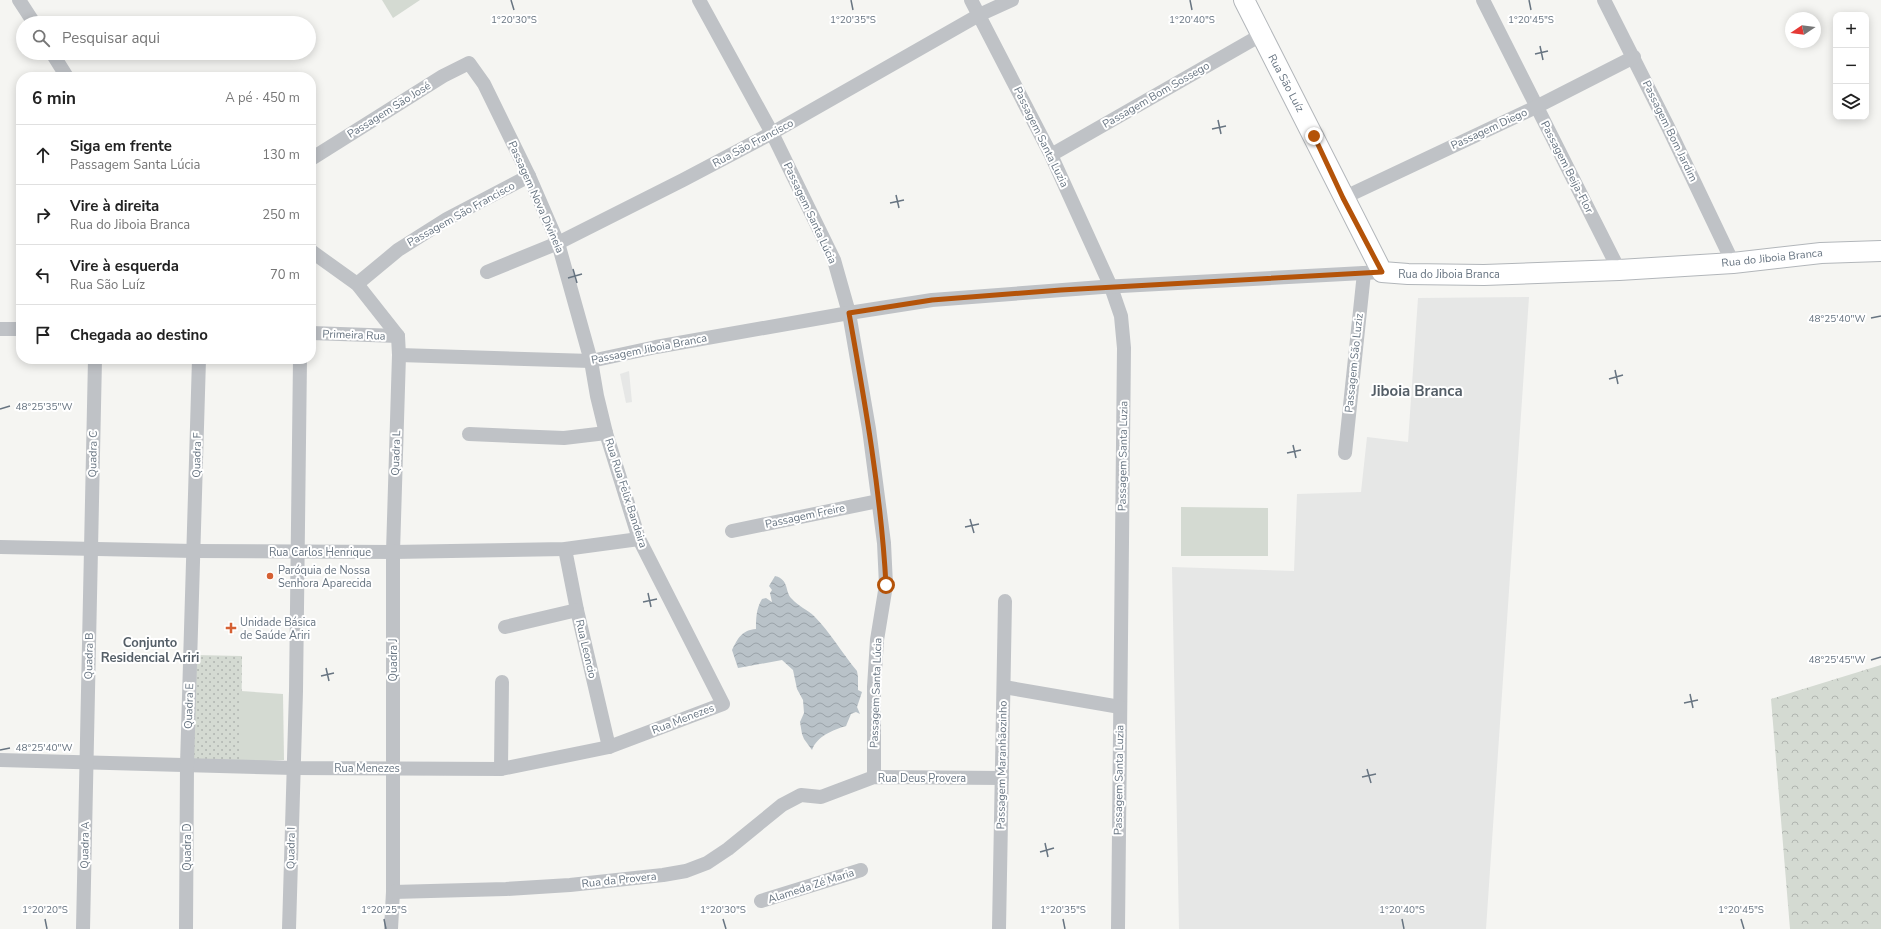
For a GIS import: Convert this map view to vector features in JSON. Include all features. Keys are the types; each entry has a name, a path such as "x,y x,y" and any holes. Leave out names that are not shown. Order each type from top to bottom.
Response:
{"main road":[{"name":"Rua São Luíz","path":"1244,0 1314,136 1343,198 1373,273"},
{"name":"Rua do Jiboia Branca","path":"1373,273 1484,275 1619,270 1733,263 1822,253 1881,251"}],"street":[{"path":"19,0 29,16"},
{"name":"Passagem Santa Lúcia","path":"699,0 772,133 834,260 849,313 869,429 884,542 886,585 877,640 874,687 874,777"},
{"name":"Passagem Santa Luzia","path":"971,0 1051,155 1111,287 1122,316 1124,348 1118,929"},
{"name":"Rua São Francisco","path":"487,272 558,243 772,133 979,15 1012,0"},
{"name":"Passagem Beija-Flor","path":"1483,0 1619,270"},
{"name":"Passagem Bom Jardim","path":"1604,0 1634,57 1733,263"},
{"name":"Passagem Bom Sossego","path":"1051,155 1261,35"},
{"name":"Passagem Diego","path":"1343,198 1536,107 1634,57"},
{"path":"56,60 64,72"},
{"name":"Passagem São José","path":"316,156 443,76 469,63"},
{"name":"Passagem Nova Divineia","path":"469,63 484,84 529,176 558,243 591,361"},
{"name":"Passagem São Francisco","path":"357,284 398,250 447,219 529,176"},
{"path":"316,255 357,284 398,336"},
{"name":"Rua do Jiboia Branca","path":"849,313 932,300 1111,287 1373,273"},
{"name":"Passagem São Luziz","path":"1345,453 1373,273"},
{"name":"Passagem Jiboia Branca","path":"399,355 591,361 656,347 849,313"},
{"path":"1,328 16,329"},
{"name":"Primeira Rua","path":"316,333 398,336"},
{"name":"Quadra L","path":"393,552 399,355 398,336"},
{"name":"Rua Rua Felix Bandeira","path":"591,361 606,433 639,539 723,704"},
{"name":"Quadra C","path":"91,549 95,364"},
{"name":"Quadra F","path":"194,551 199,364"},
{"path":"294,768 300,364"},
{"path":"469,434 564,438 606,433"},
{"name":"Passagem Freire","path":"732,531 878,501"},
{"name":"Rua Carlos Henrique","path":"0,547 194,551 393,552 565,549 639,539"},
{"name":"Quadra B","path":"87,762 91,549"},
{"name":"Rua Leoncio","path":"565,549 577,610 609,747"},
{"name":"Quadra E","path":"187,765 194,551"},
{"name":"Quadra J","path":"393,552 393,768"},
{"name":"Passagem Maranhãozinho","path":"998,929 1006,600"},
{"path":"505,627 577,610"},
{"path":"501,769 502,682"},
{"path":"1004,687 1120,706"},
{"name":"Rua Menezes","path":"0,760 294,768 501,769 609,747 723,704"},
{"name":"Quadra A","path":"83,929 87,762"},
{"name":"Quadra D","path":"186,929 187,765"},
{"name":"Quadra I","path":"289,929 294,768"},
{"path":"391,929 393,892 393,768"},
{"name":"Rua Deus Provera","path":"821,797 874,777 1002,778"},
{"name":"Rua da Provera","path":"393,892 527,888 663,875 686,871 707,863 728,849 792,799 801,795 821,797"},
{"name":"Alameda Zé Maria","path":"761,901 861,870"}],"shaded area":[{"path":"1529,297 1486,929 1179,929 1172,567 1294,571 1297,494 1361,492 1367,437 1408,442 1418,298"},
{"path":"629,371 632,402 626,403 620,374"}],"green space":[{"path":"382,0 420,0 393,18"},
{"path":"1181,507 1268,508 1268,556 1181,556"},
{"path":"194,655 242,656 241,762 193,762"},
{"path":"1881,665 1881,929 1790,929 1771,699"},
{"path":"241,691 283,694 284,760 241,762"}],"water":[{"path":"775,576 783,580 792,599 814,616 831,636 857,671 858,690 862,692 857,707 860,714 856,712 851,714 846,726 822,737 814,745 812,750 802,734 800,722 804,713 803,700 797,689 793,670 782,660 738,668 732,650 741,635 747,631 756,629 757,610 762,599 766,598 772,602 770,593 772,590 769,586"}],"place":[{"name":"Paróquia de Nossa Senhora Aparecida","path":"270,576"},
{"name":"Unidade Básica de Saúde Ariri","path":"231,628"}],"district":[{"name":"Jiboia Branca","path":"1417,391"},
{"name":"Conjunto Residencial Ariri","path":"150,650"}],"route":[{"path":"886,585 884,542 869,429 849,313 932,300 1061,290 1382,272 1343,198 1314,136"}]}
